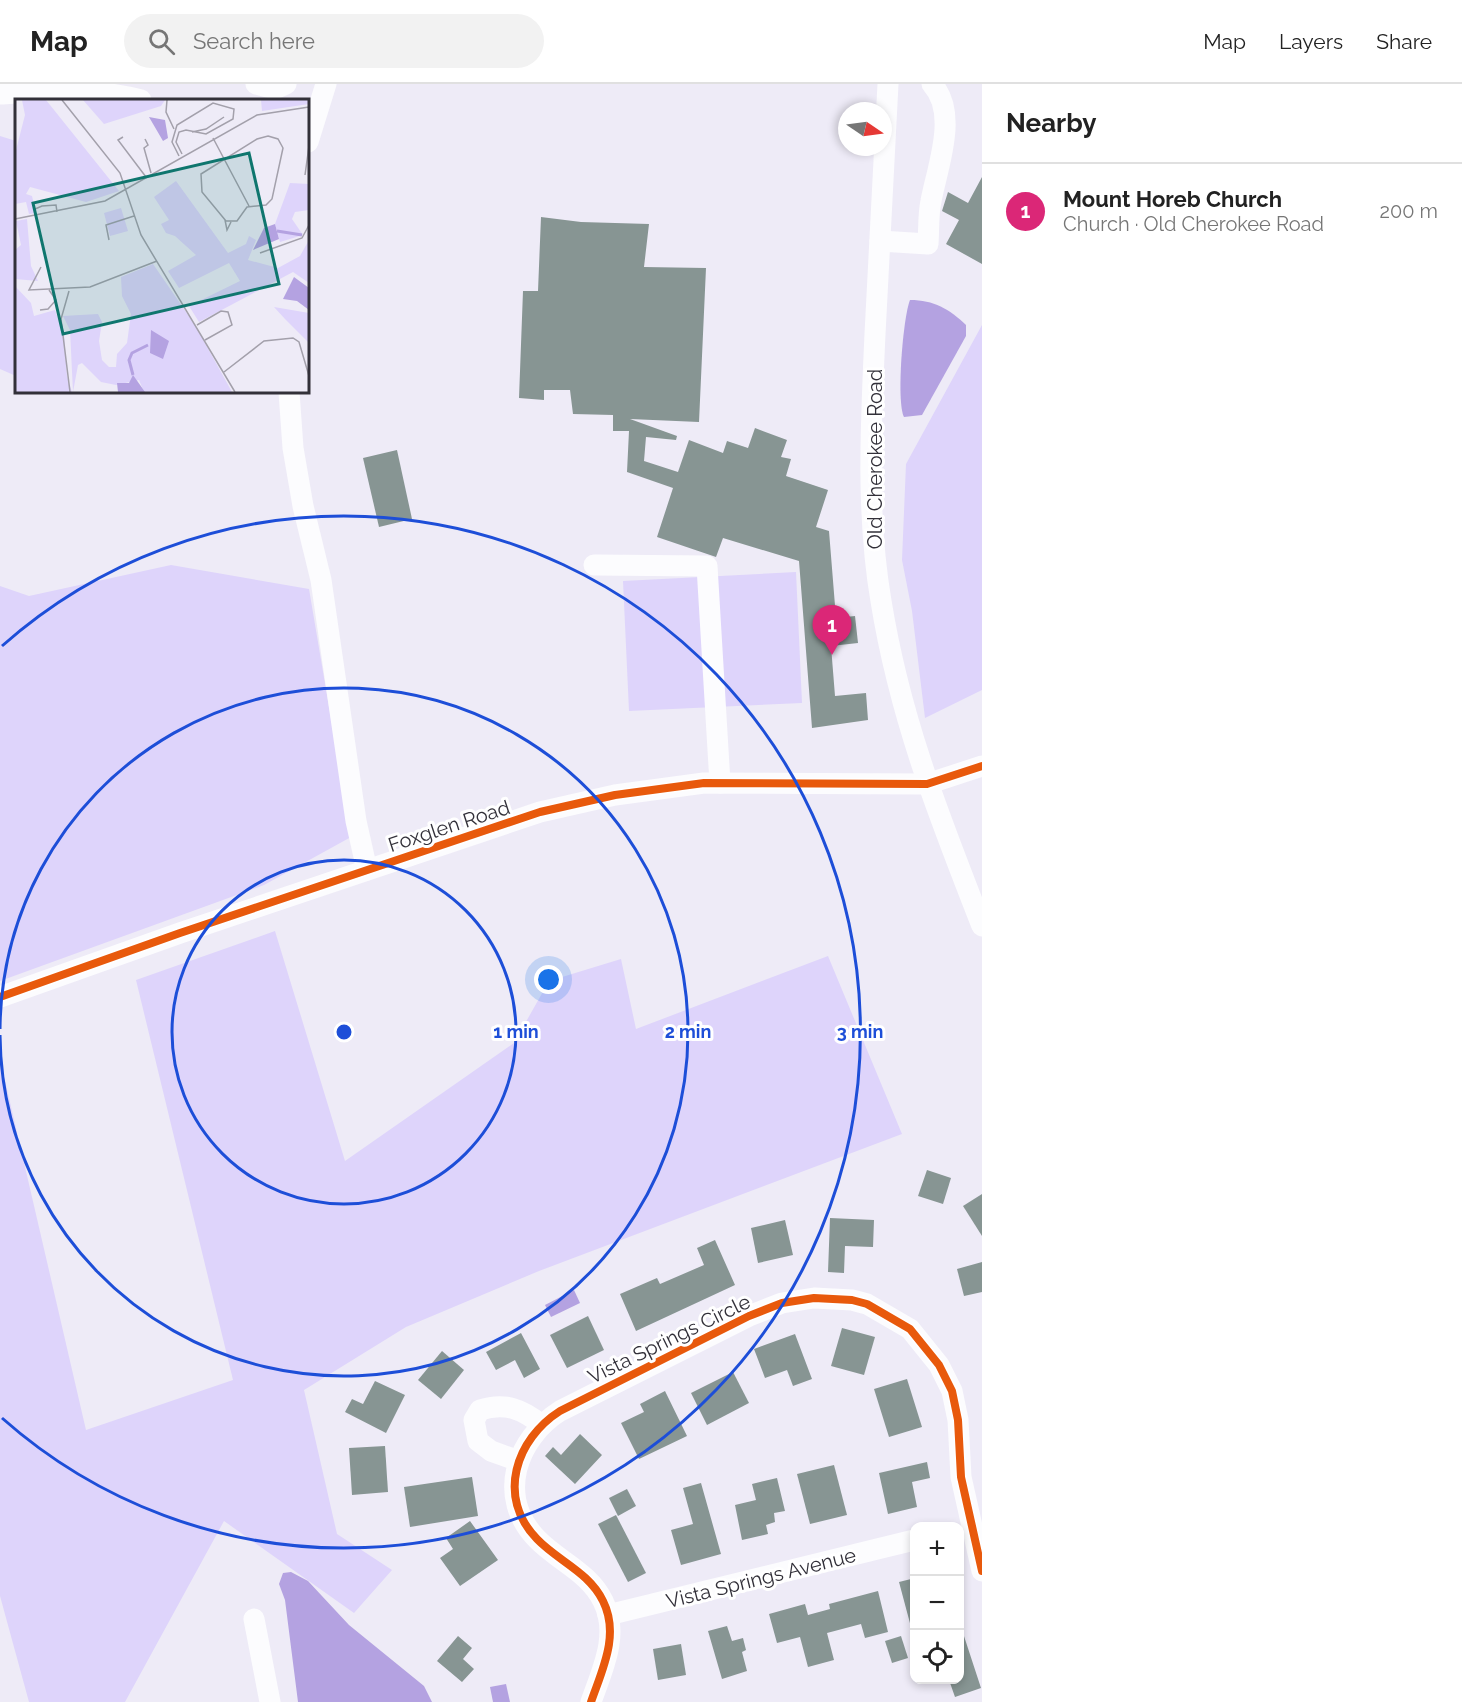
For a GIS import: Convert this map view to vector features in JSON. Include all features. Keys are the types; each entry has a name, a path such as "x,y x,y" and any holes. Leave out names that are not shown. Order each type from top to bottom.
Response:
{"street":[{"path":"256,84 275,89 286,84"},
{"path":"309,139 326,84"},
{"name":"Old Cherokee Road","path":"888,84 870,434 872,519 880,600 896,682 927,784 982,926"},
{"path":"880,241 928,244 930,203 946,143 938,91 932,84"},
{"path":"0,94 63,90 108,92 137,99"},
{"path":"289,393 293,448 303,507 321,580 356,821 367,870"},
{"path":"594,565 708,566 720,783"},
{"name":"Foxglen Road","path":"0,997 367,870 579,802 704,783 927,784 982,766"},
{"name":"Vista Springs Circle","path":"591,1702 608,1653 610,1633 608,1615 603,1601 590,1581 537,1539 523,1519 516,1494 519,1461 528,1441 542,1425 571,1406 771,1308 798,1300 852,1300 883,1311 910,1329 939,1365 956,1405 961,1477 982,1571"},
{"path":"519,1461 491,1451 478,1441 474,1420 480,1410 505,1405 521,1410 542,1425"},
{"name":"Vista Springs Avenue","path":"608,1615 910,1541"},
{"path":"254,1619 270,1702"}],"shaded area":[{"path":"0,136 15,141 15,376 0,369"},
{"path":"910,300 934,304 947,310 966,325 966,336 922,415 904,417 901,395 901,359"},
{"path":"982,325 982,690 925,718 912,611 902,560 906,464"},
{"path":"171,565 309,589 351,837 264,885 0,981 0,586 29,596"},
{"path":"796,572 802,703 629,711 623,581"},
{"path":"275,931 345,1161 514,1043 549,981 621,959 636,1029 828,956 902,1134 539,1271 406,1327 304,1390 337,1534 392,1570 354,1613 224,1521 125,1702 29,1702 0,1596 0,1059 86,1430 233,1380 136,980"},
{"path":"574,1290 580,1303 551,1317 545,1305"},
{"path":"291,1572 308,1581 349,1625 424,1686 432,1702 298,1702 285,1600 279,1584 283,1573"},
{"path":"506,1684 510,1702 493,1702 490,1687"}],"building":[{"path":"982,177 982,264 946,244 959,220 942,211 948,192 968,203"},
{"path":"541,217 581,222 649,224 644,267 706,268 699,422 630,419 677,436 676,440 646,437 644,461 678,472 689,440 723,453 727,441 748,448 755,428 787,440 781,457 791,459 786,476 828,490 816,527 829,531 836,618 855,616 858,643 831,646 835,696 866,693 868,720 812,728 799,561 723,538 716,557 657,537 673,488 627,472 629,431 613,431 613,415 573,414 570,390 544,390 544,400 519,398 523,291 538,291"},
{"path":"397,450 412,519 379,527 363,458"},
{"path":"927,1170 951,1178 943,1204 918,1196"},
{"path":"982,1194 982,1236 963,1206"},
{"path":"830,1218 874,1220 873,1247 845,1246 844,1273 828,1272"},
{"path":"785,1220 793,1255 758,1263 751,1228"},
{"path":"715,1240 735,1285 636,1331 620,1294 657,1278 660,1284 704,1265 697,1248"},
{"path":"982,1262 982,1292 964,1296 957,1269"},
{"path":"588,1316 604,1350 567,1368 550,1335"},
{"path":"842,1328 875,1337 864,1375 831,1366"},
{"path":"521,1333 540,1369 524,1378 515,1360 496,1370 486,1352"},
{"path":"795,1334 812,1379 793,1386 787,1370 765,1378 754,1349"},
{"path":"442,1351 464,1370 441,1399 418,1380"},
{"path":"733,1372 749,1403 707,1425 691,1393"},
{"path":"907,1379 922,1427 889,1437 874,1389"},
{"path":"375,1381 405,1395 386,1433 345,1412 352,1399 363,1404"},
{"path":"665,1391 687,1436 639,1459 621,1423 644,1412 640,1404"},
{"path":"580,1434 602,1455 575,1484 545,1456 553,1447 561,1455"},
{"path":"385,1446 388,1492 352,1495 349,1448"},
{"path":"927,1462 930,1478 912,1482 917,1507 888,1514 879,1473"},
{"path":"834,1465 847,1515 810,1524 797,1474"},
{"path":"472,1477 478,1516 410,1527 404,1487"},
{"path":"777,1478 785,1511 774,1513 775,1522 766,1525 768,1534 742,1540 735,1505 756,1500 752,1484"},
{"path":"701,1483 721,1554 681,1565 671,1530 693,1524 683,1488"},
{"path":"627,1489 636,1506 618,1516 609,1498"},
{"path":"616,1515 646,1573 628,1582 598,1524"},
{"path":"470,1521 498,1560 460,1586 440,1558 453,1549 446,1538"},
{"path":"910,1579 910,1623 899,1582"},
{"path":"878,1591 888,1632 865,1638 861,1624 827,1633 834,1660 808,1667 800,1637 777,1643 769,1614 805,1604 808,1615 830,1609 829,1604"},
{"path":"727,1626 732,1641 743,1638 746,1650 742,1652 747,1671 722,1679 708,1631"},
{"path":"458,1636 472,1648 463,1659 474,1669 462,1682 437,1661"},
{"path":"901,1636 908,1658 892,1663 885,1641"},
{"path":"964,1636 981,1688 955,1697 950,1684 964,1684"},
{"path":"681,1644 686,1675 658,1680 653,1649"}],"cycle path":[{"path":"0,997 180,933 540,812 615,795 704,783 927,784 982,766"},
{"path":"591,1702 608,1652 610,1639 608,1614 603,1601 590,1582 545,1547 524,1523 517,1505 515,1487 517,1470 523,1453 532,1437 560,1411 749,1316 782,1303 814,1298 852,1300 867,1304 910,1329 939,1365 952,1391 958,1420 961,1477 982,1571"}],"place":[{"name":"Mount Horeb Church","path":"832,655"}]}
